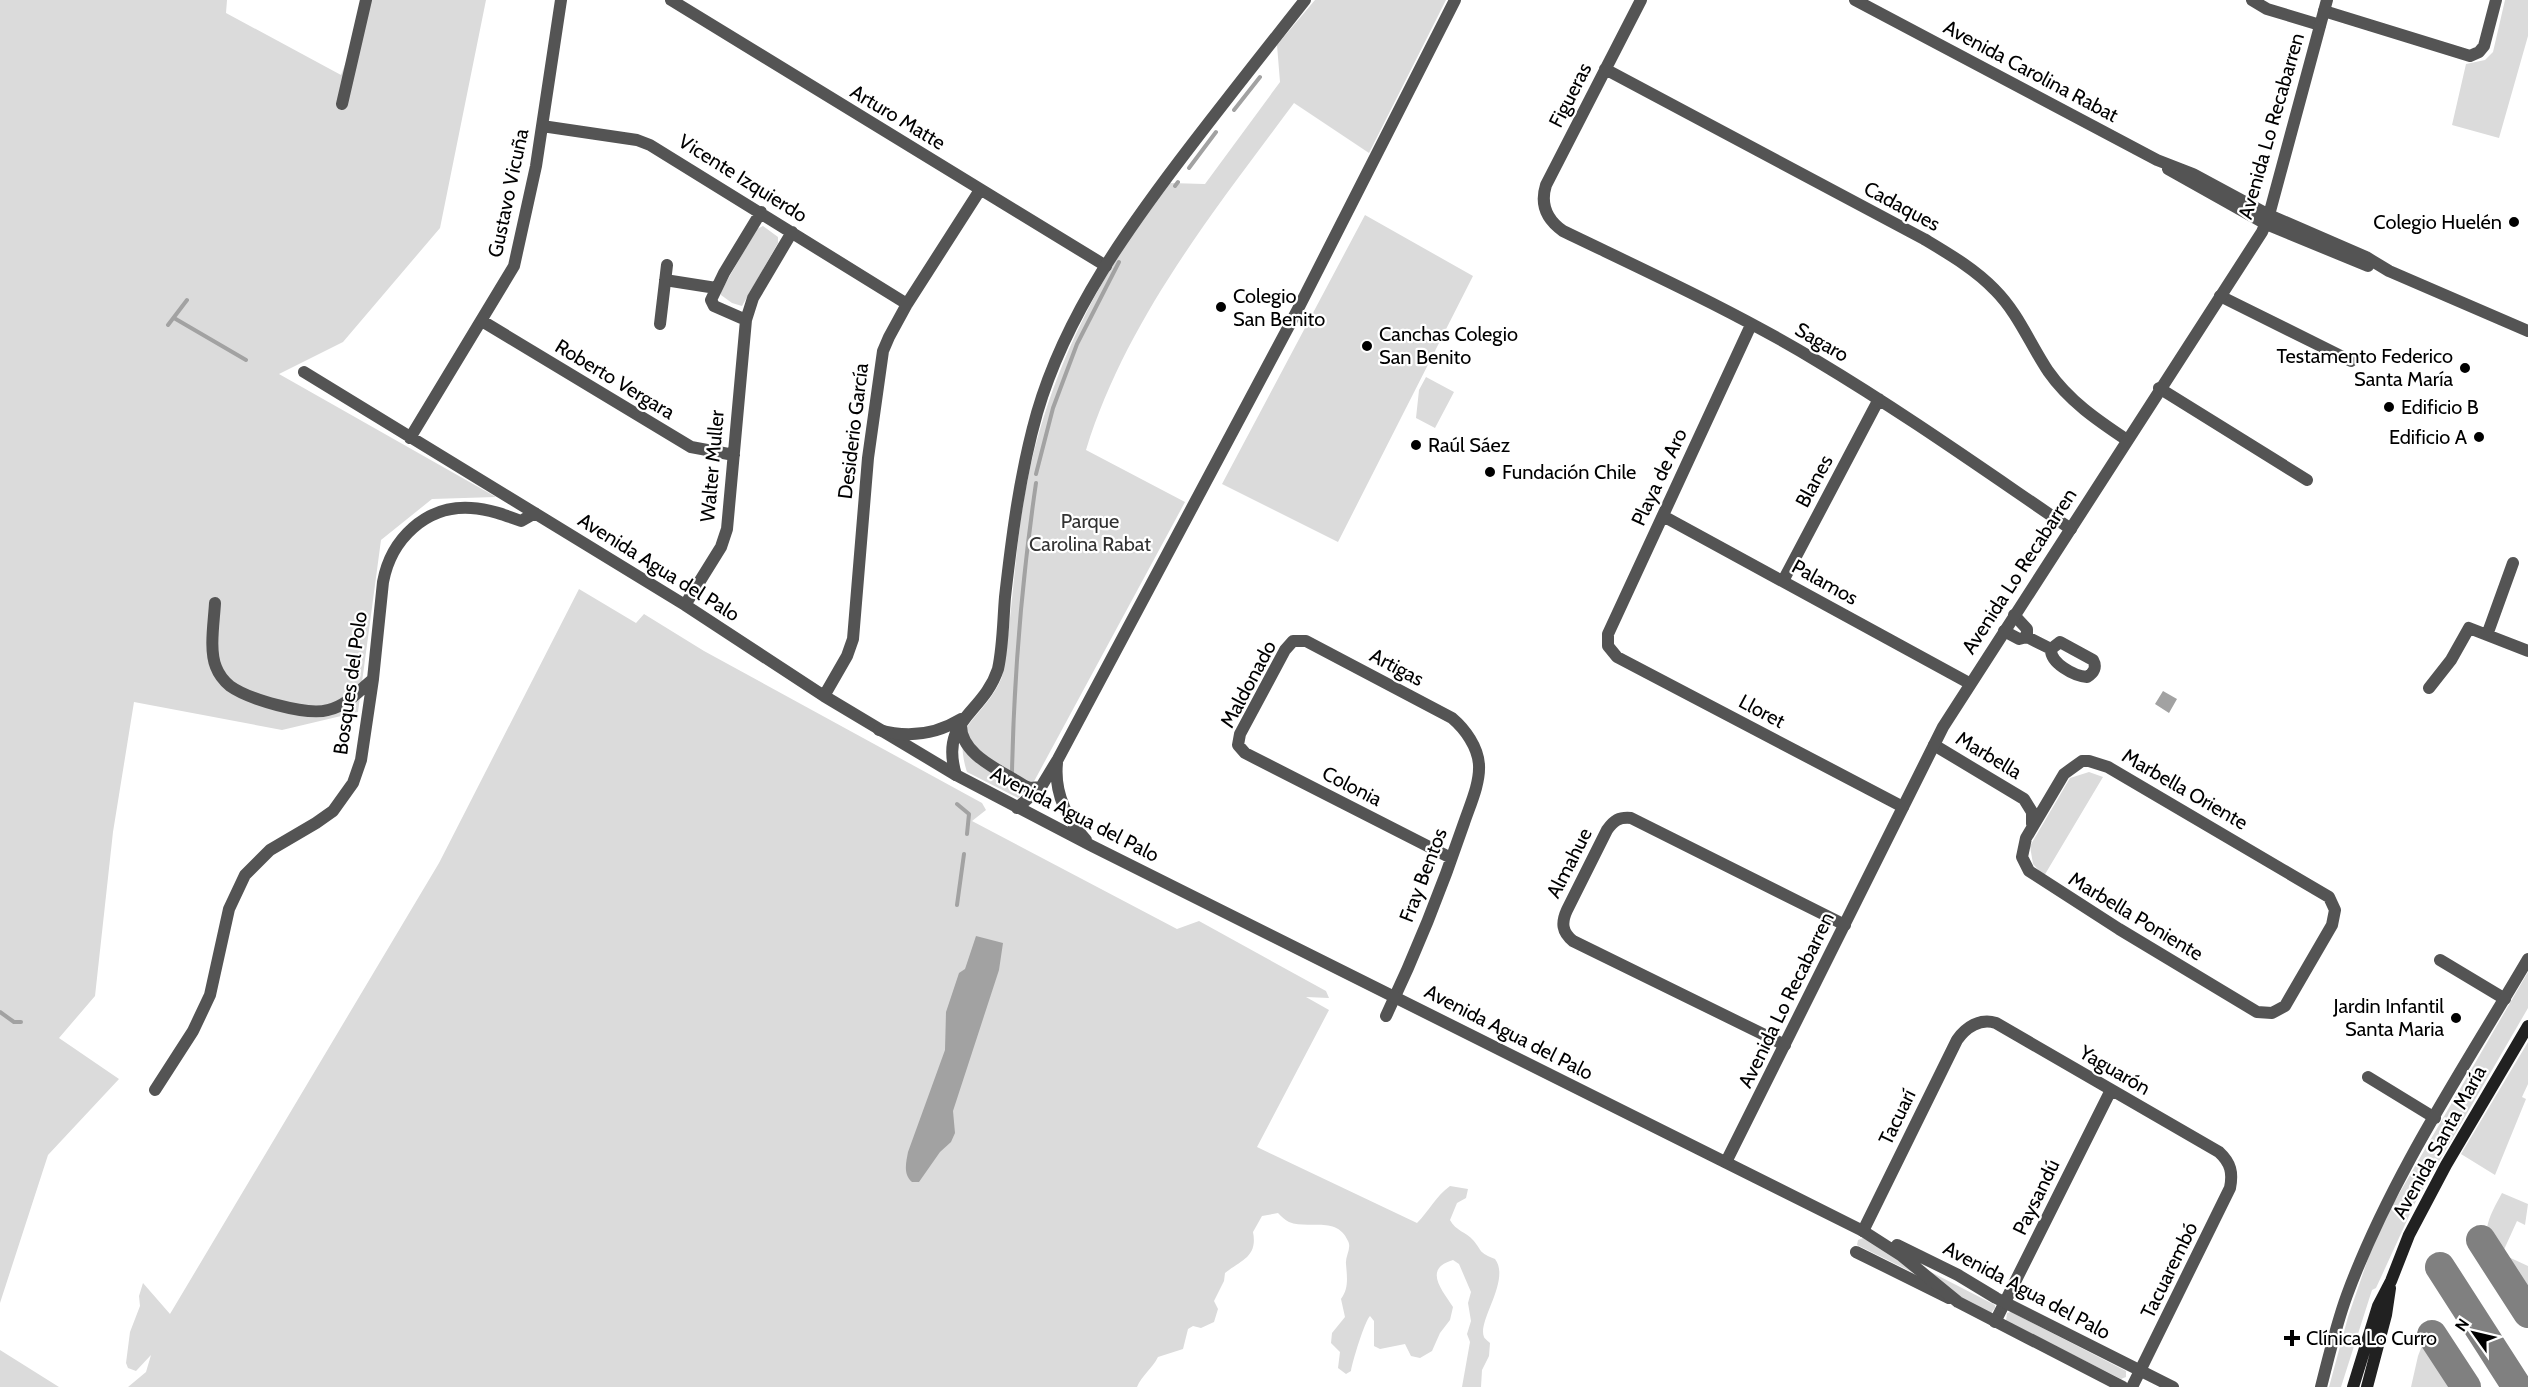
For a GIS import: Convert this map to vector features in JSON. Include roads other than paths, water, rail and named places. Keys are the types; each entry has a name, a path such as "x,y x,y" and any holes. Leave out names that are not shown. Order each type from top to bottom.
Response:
{"main road":[{"name":"Avenida Santa María","path":"2354,1387 2372,1323 2409,1235 2528,1026"},
{"name":"Avenida Santa María","path":"2367,1387 2386,1315 2391,1281"}],"street":[{"path":"342,104 366,0"},
{"name":"Gustavo Vicuña","path":"410,438 482,321 517,257 542,126 561,0"},
{"name":"Arturo Matte","path":"670,0 1106,266"},
{"path":"956,775 951,743 963,720 990,689 998,669 1019,494 1037,412 1060,350 1106,266 1162,184 1305,0"},
{"path":"1017,808 1041,787 1058,759 1298,309 1455,0"},
{"name":"Figueras","path":"1545,210 1546,185 1641,0"},
{"name":"Avenida Carolina Rabat","path":"1855,0 2157,160 2182,179 2362,264 2389,271 2528,331"},
{"path":"2252,0 2267,9 2320,25"},
{"path":"2325,6 2470,56 2479,52 2484,46 2496,0"},
{"name":"Avenida Lo Recabarren","path":"1726,1162 1934,745 1969,683 2071,529 2267,220 2325,6"},
{"name":"Cadaques","path":"1605,69 1924,239 1964,264 1996,291 2012,310 2048,371 2072,399 2098,422 2127,440"},
{"name":"Vicente Izquierdo","path":"542,126 644,142 907,304"},
{"name":"Desiderio García","path":"824,696 847,656 853,639 868,458 880,364 888,337 980,189"},
{"name":"Sagaro","path":"1545,210 1550,220 1563,231 1816,360 1879,399 2071,529"},
{"path":"746,320 714,306 711,300 761,212"},
{"name":"Walter Muller","path":"685,605 724,538 746,320 753,298 792,232"},
{"path":"660,324 667,266"},
{"path":"665,280 716,288"},
{"path":"2220,296 2351,362"},
{"name":"Roberto Vergara","path":"482,321 691,447 734,455"},
{"name":"Playa de Aro","path":"1608,646 1608,634 1751,325"},
{"name":"Avenida Agua del Palo","path":"304,372 685,605 879,730 956,775 1092,846 1863,1231 1902,1256 1958,1302"},
{"path":"2159,388 2307,480"},
{"name":"Blanes","path":"1783,581 1879,399"},
{"name":"Bosques del Polo","path":"154,1090 193,1031 210,995 229,909 245,875 270,850 333,811 353,783 361,760 385,570 395,548 410,530 430,516 453,509 483,509 521,521 535,513"},
{"name":"Palamos","path":"1663,516 1969,683"},
{"path":"2487,635 2513,563"},
{"path":"215,603 214,660 221,676 235,689 304,711 320,711 343,704 373,679"},
{"path":"2014,615 2027,629 2027,637"},
{"path":"2430,688 2451,660 2469,628 2528,651"},
{"path":"2004,631 2019,639 2027,637 2051,649"},
{"name":"Artigas","path":"1293,641 1306,641 1445,714 1458,723 1473,744"},
{"name":"Maldonado","path":"1238,745 1240,734 1285,650 1293,641"},
{"name":"Lloret","path":"1608,646 1617,657 1904,807"},
{"path":"879,730 901,735 923,734 963,720"},
{"path":"963,720 963,740 973,752 1025,786 1041,787"},
{"name":"Fray Bentos","path":"1386,1016 1451,858 1479,775 1479,763 1473,744"},
{"name":"Colonia","path":"1238,745 1245,753 1451,858"},
{"name":"Marbella","path":"1934,745 2024,799 2032,812 2031,828"},
{"path":"1058,759 1057,772 1062,801 1075,827 1092,846"},
{"name":"Marbella Oriente","path":"2043,808 2056,786 2073,766 2082,762 2099,763 2320,891 2334,904 2335,916 2285,1006"},
{"name":"Marbella","path":"2024,799 2042,797 2056,786"},
{"name":"Marbella Poniente","path":"2043,808 2022,849 2022,857 2034,877 2257,1012 2272,1013 2285,1006"},
{"name":"Almahue","path":"1785,1045 1573,941 1563,928 1563,920 1607,830 1612,823 1624,817 1631,818 1845,925"},
{"path":"2321,1387 2346,1297 2390,1199 2528,959"},
{"path":"2440,960 2505,999"},
{"name":"Yaguarón","path":"1973,1026 1986,1021 1996,1023 2219,1152 2230,1167"},
{"name":"Tacuarí","path":"1863,1231 1957,1040 1973,1026"},
{"path":"2368,1077 2435,1118"},
{"name":"Paysandú","path":"1995,1322 2111,1090"},
{"name":"Tacuarembó","path":"2132,1387 2226,1198 2232,1176 2230,1167"},
{"name":"Avenida Agua del Palo","path":"1863,1231 1887,1240 1948,1270 2167,1386"},
{"name":"Avenida Agua del Palo","path":"1856,1252 2123,1387"}],"waterway":[{"path":"1234,110 1260,77"},
{"path":"1189,168 1216,132"},
{"path":"1175,186 1178,182"},
{"path":"1036,474 1053,408 1077,344 1119,262"},
{"path":"168,325 187,300"},
{"path":"174,318 246,360"},
{"path":"1012,772 1020,627 1036,483"},
{"path":"957,804 969,814 967,834"},
{"path":"957,905 964,854"},
{"path":"0,1012 14,1022 21,1022"}],"place":[{"name":"Colegio Huelén","path":"2514,222"},
{"name":"Colegio San Benito","path":"1221,307"},
{"name":"Canchas Colegio San Benito","path":"1367,346"},
{"name":"Testamento Federico Santa María","path":"2465,368"},
{"name":"Edificio B","path":"2389,407"},
{"name":"Edificio A","path":"2479,437"},
{"name":"Raúl Sáez","path":"1416,445"},
{"name":"Fundación Chile","path":"1490,472"},
{"name":"Jardin Infantil Santa Maria","path":"2456,1018"},
{"name":"Clínica Lo Curro","path":"2292,1338"}],"park label":[{"name":"Parque Carolina Rabat","path":"1090,532"}]}
